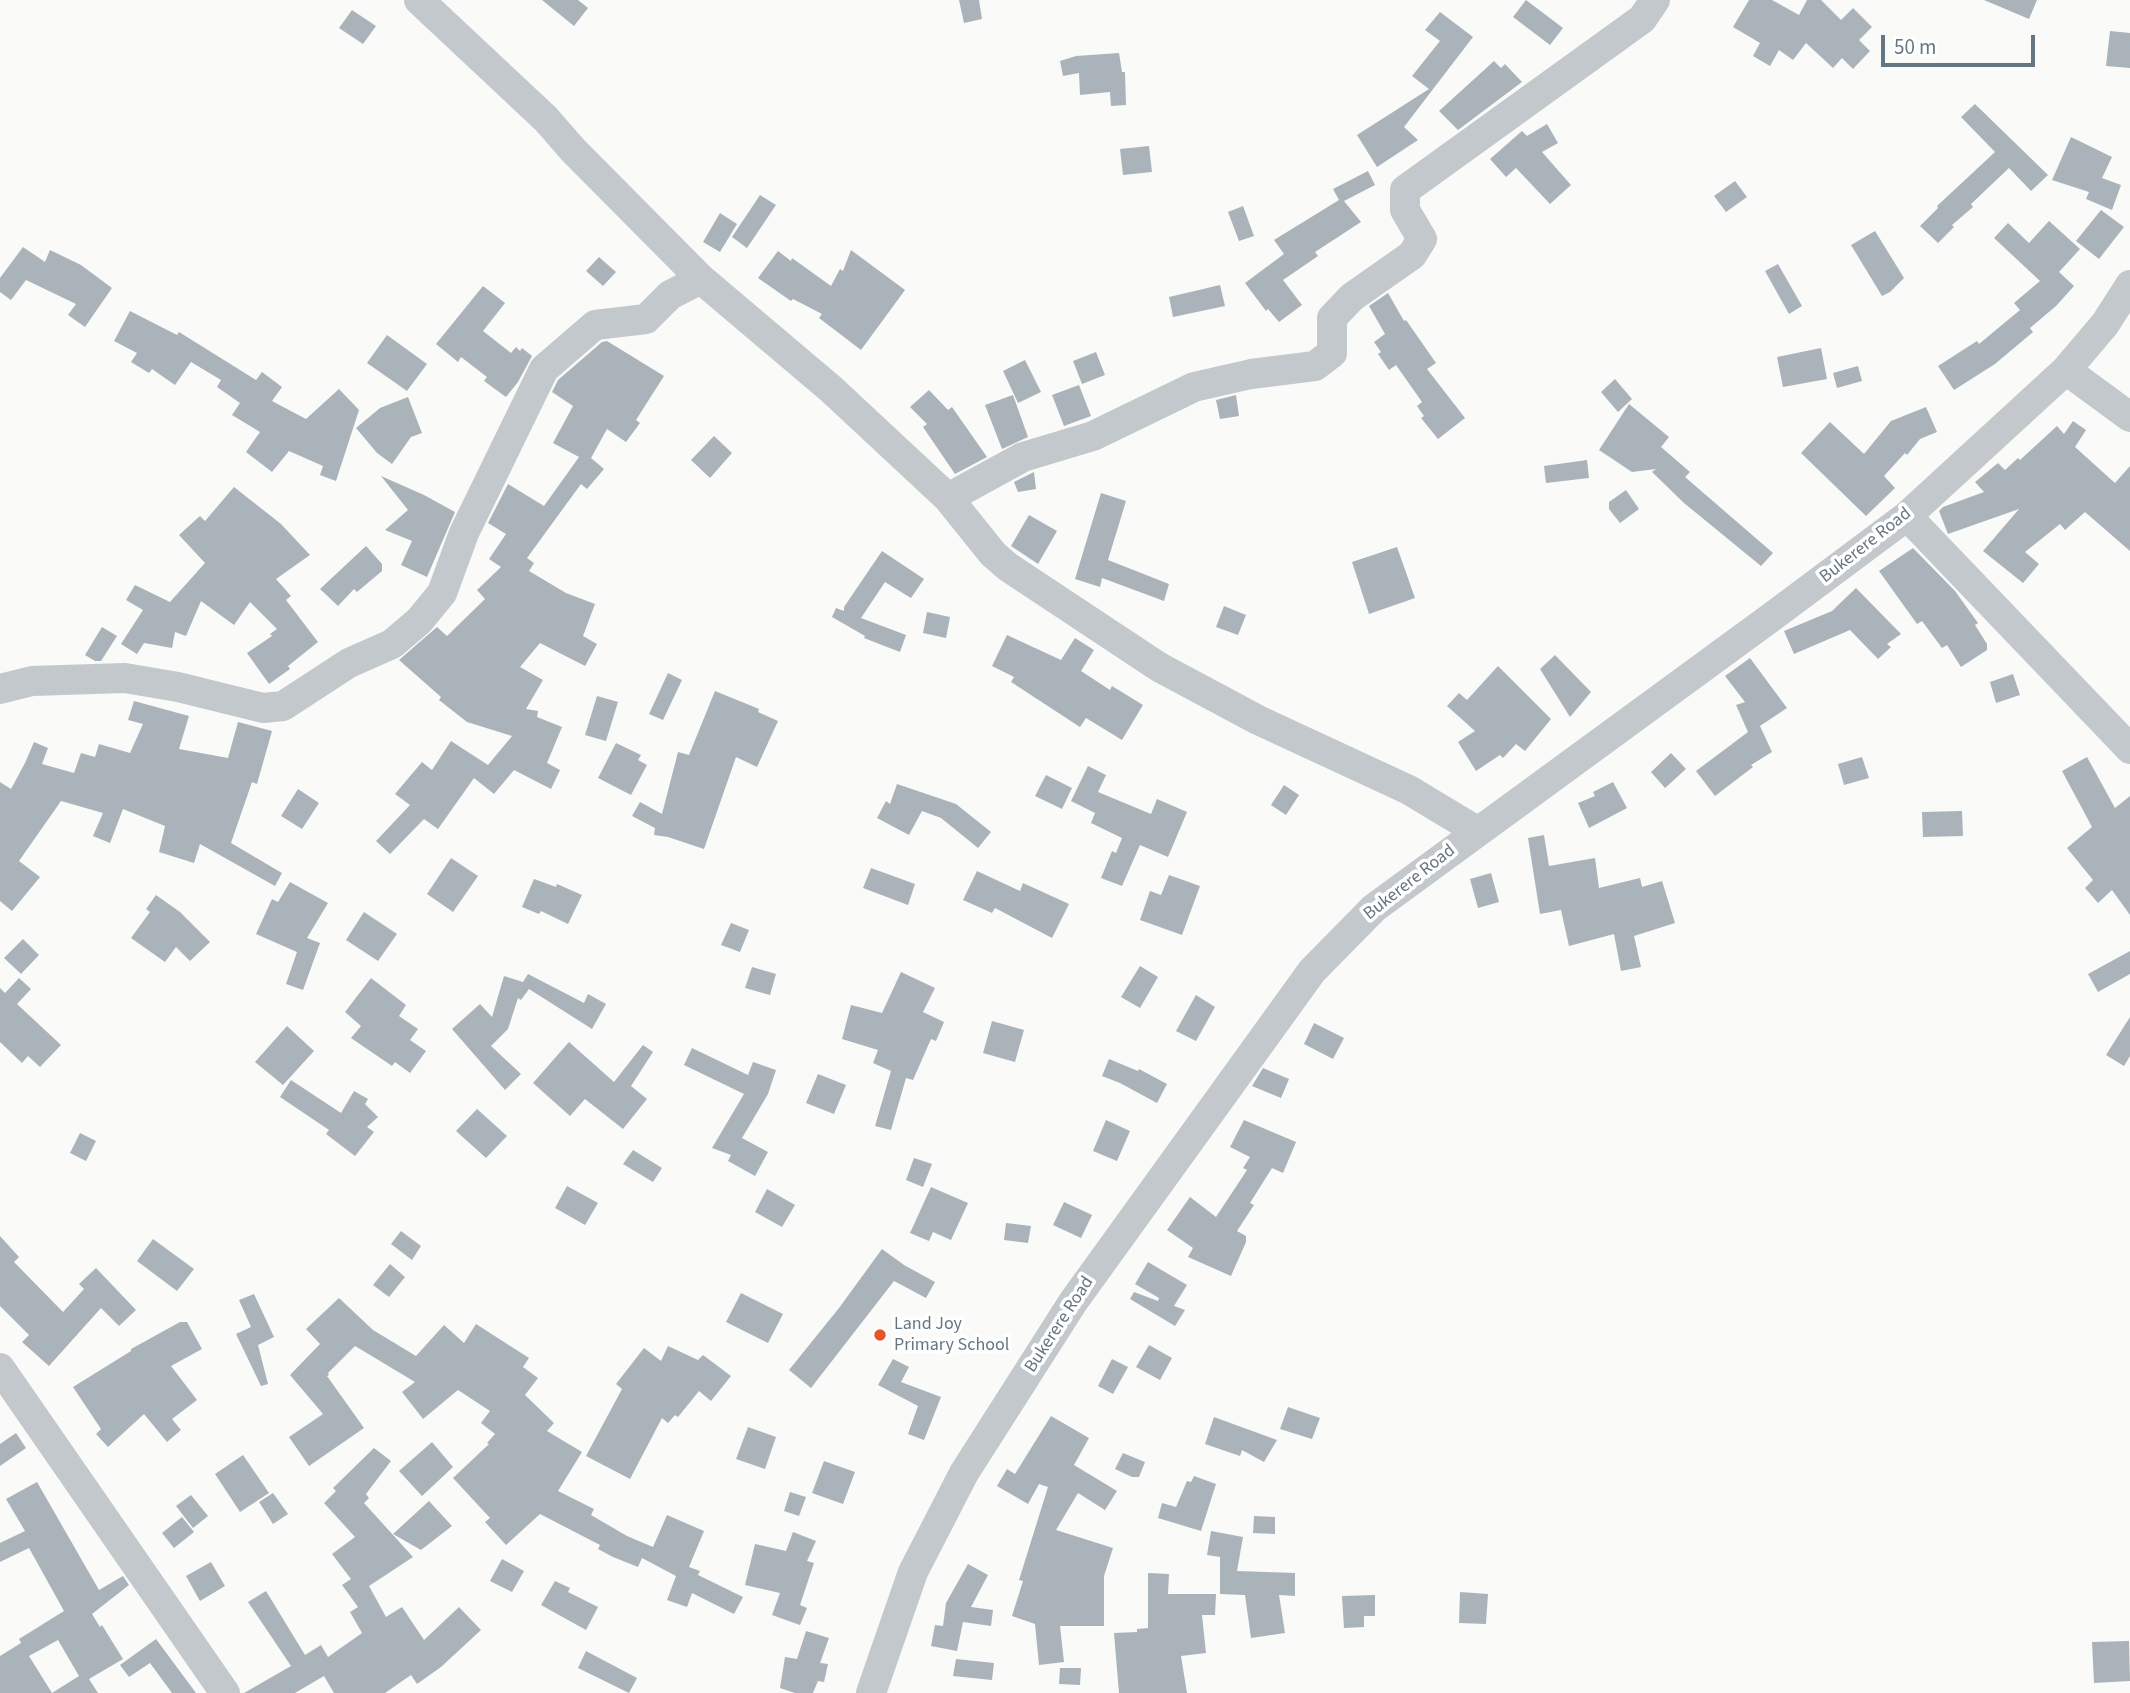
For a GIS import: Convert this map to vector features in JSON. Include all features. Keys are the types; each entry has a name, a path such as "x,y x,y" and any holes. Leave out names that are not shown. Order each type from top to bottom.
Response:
{"street":[{"path":"419,0 546,119 573,150 701,279 831,389 948,498 993,554 1008,567 1159,667 1258,720 1409,790 1477,831"},
{"path":"948,498 1023,457 1093,436 1194,387 1251,374 1315,366 1332,353 1332,318 1352,297 1412,255 1422,239 1405,210 1405,190 1642,19 1655,0"},
{"path":"0,689 32,681 125,678 178,687 263,708 283,706 349,663 392,644 419,621 442,593 464,533 544,369 595,325 646,319 670,295 701,279"},
{"name":"Bukerere Road","path":"871,1693 913,1572 964,1473 1073,1302 1312,971 1374,908 1907,516 2066,370 2105,324 2130,285"},
{"path":"2066,370 2130,416"},
{"path":"1907,516 2130,749"},
{"path":"0,1368 225,1693"}],"building":[{"path":"542,0 578,0 588,8 574,26"},
{"path":"959,0 979,0 982,19 964,23"},
{"path":"1526,0 1563,28 1550,45 1513,17"},
{"path":"1749,0 1772,0 1799,15 1807,0 1821,0 1841,20 1853,8 1872,27 1859,40 1870,51 1853,69 1842,58 1833,68 1806,43 1793,60 1779,50 1770,66 1753,56 1760,43 1733,27"},
{"path":"1984,0 2037,0 2029,19"},
{"path":"352,10 376,26 363,44 339,28"},
{"path":"1440,12 1473,37 1404,127 1418,140 1377,167 1357,135 1429,89 1412,76 1440,41 1425,30"},
{"path":"2110,31 2130,33 2130,68 2106,66"},
{"path":"1119,53 1122,72 1125,72 1126,105 1111,106 1110,92 1080,95 1079,73 1063,76 1060,61 1076,56"},
{"path":"1494,61 1501,68 1505,64 1522,82 1458,130 1439,111"},
{"path":"1975,104 2048,175 2031,191 2009,168 1971,204 1973,207 1952,225 1954,227 1938,243 1920,226 1937,206 1995,152 1961,117"},
{"path":"1547,124 1558,143 1542,152 1571,185 1550,204 1516,168 1506,177 1490,159 1522,131 1527,136"},
{"path":"2071,137 2112,157 2102,178 2121,185 2112,210 2086,199 2089,192 2052,180"},
{"path":"1149,146 1152,172 1123,175 1120,149"},
{"path":"1368,171 1375,185 1344,201 1361,222 1315,252 1318,256 1283,280 1302,305 1279,322 1268,309 1266,311 1245,283 1284,254 1274,240 1339,200 1333,189"},
{"path":"1735,181 1747,197 1726,212 1714,196"},
{"path":"760,195 776,205 747,248 732,237"},
{"path":"1243,206 1254,236 1239,241 1228,212"},
{"path":"2101,210 2124,227 2099,259 2076,241"},
{"path":"720,213 737,224 720,252 703,242"},
{"path":"2049,221 2080,249 2059,272 2074,286 2030,328 2033,332 1995,364 1954,390 1938,366 1977,341 1979,344 2020,310 2014,303 2040,281 1994,238 2008,223 2029,243"},
{"path":"1875,231 1904,278 1882,296 1851,245"},
{"path":"23,247 45,262 50,250 81,265 112,288 85,327 68,315 76,304 26,280 11,300 0,292 0,278"},
{"path":"851,250 905,290 861,350 819,318 822,314 793,299 791,301 758,278 778,251 831,286 840,269 843,271"},
{"path":"599,257 616,272 603,286 586,271"},
{"path":"1778,264 1802,306 1789,314 1765,271"},
{"path":"1220,285 1225,306 1173,317 1169,297"},
{"path":"483,286 505,303 483,331 511,353 516,347 532,356 518,382 506,397 484,381 487,377 461,357 458,362 436,344"},
{"path":"1388,293 1404,321 1406,320 1436,363 1427,369 1465,418 1438,439 1421,418 1424,416 1417,406 1422,402 1396,365 1389,370 1378,354 1381,352 1374,342 1385,334 1369,306"},
{"path":"130,311 177,335 179,332 256,380 262,372 282,387 272,401 306,419 339,389 359,410 336,481 320,475 323,466 289,451 272,472 246,452 260,432 232,415 240,403 217,387 221,380 191,362 175,385 152,369 149,373 131,362 137,353 114,341"},
{"path":"387,335 427,364 407,391 367,363"},
{"path":"607,341 664,376 636,420 640,423 626,442 607,429 591,458 604,469 587,489 581,484 527,558 534,563 529,571 566,593 595,604 583,636 597,644 585,666 540,643 520,667 543,680 526,709 538,711 537,717 562,727 547,763 560,770 551,789 514,770 494,794 474,778 438,829 424,819 390,854 376,841 410,805 395,794 422,762 432,770 451,741 488,765 512,736 467,722 439,700 441,697 399,660 437,627 447,636 485,599 477,590 501,567 489,559 506,534 488,523 508,484 544,506 579,457 553,443 573,406 552,392 558,380 602,342"},
{"path":"1821,348 1827,379 1783,387 1777,357"},
{"path":"1096,352 1105,375 1082,384 1073,361"},
{"path":"1025,360 1041,392 1018,403 1003,371"},
{"path":"1858,366 1862,381 1837,388 1833,373"},
{"path":"1615,379 1632,399 1618,412 1601,392"},
{"path":"1079,385 1091,416 1064,426 1052,395"},
{"path":"929,390 948,410 952,407 987,457 955,474 923,427 927,424 910,407"},
{"path":"1013,395 1028,437 1002,449 985,405"},
{"path":"1236,395 1239,416 1220,419 1216,400"},
{"path":"408,397 422,433 411,437 392,464 377,453 356,428 380,408"},
{"path":"1629,404 1669,437 1661,447 1690,472 1685,477 1773,553 1761,566 1684,503 1652,472 1656,469 1632,472 1599,450"},
{"path":"1926,407 1937,432 1920,439 1884,476 1895,488 1866,516 1801,453 1830,422 1864,454 1891,421"},
{"path":"2073,421 2086,430 2075,447 2115,483 2130,466 2130,551 2085,512 2065,530 2060,524 2025,552 2039,564 2023,583 1983,551 2019,509 1948,534 1939,511 1943,507 1984,492 1975,482 1998,463 2005,470 2057,426 2064,434"},
{"path":"714,436 732,453 710,478 691,460"},
{"path":"1587,460 1589,478 1546,483 1544,466"},
{"path":"1034,472 1036,489 1018,492 1014,482"},
{"path":"381,476 455,512 427,577 401,565 412,541 385,530 408,510"},
{"path":"234,487 281,524 310,555 276,579 291,596 286,600 318,642 288,666 290,669 269,684 247,653 272,636 270,634 277,629 250,602 234,625 201,601 186,636 175,632 172,648 144,643 137,654 121,644 143,610 126,600 135,585 170,602 205,563 179,535 200,516 205,521"},
{"path":"1626,490 1639,509 1620,523 1609,509 1609,502"},
{"path":"1101,493 1126,501 1108,560 1169,584 1164,601 1102,578 1100,587 1075,579"},
{"path":"1029,515 1057,531 1038,564 1011,546"},
{"path":"366,546 382,564 382,571 357,592 354,589 338,606 320,589"},
{"path":"1397,547 1415,598 1369,614 1352,562"},
{"path":"1913,548 1955,591 1978,623 1975,625 1987,644 1987,650 1961,667 1947,645 1942,648 1922,621 1917,624 1879,571"},
{"path":"882,551 924,579 911,598 885,582 861,618 906,635 900,652 864,638 865,636 832,617 836,608 844,611 844,607"},
{"path":"1856,588 1901,634 1887,644 1891,647 1878,659 1850,630 1794,654 1784,631 1832,611"},
{"path":"1224,606 1246,615 1238,635 1216,627"},
{"path":"927,612 950,617 946,638 923,633"},
{"path":"102,627 117,636 101,661 95,661 85,655"},
{"path":"1007,635 1061,660 1075,638 1094,650 1081,671 1110,690 1112,686 1143,705 1122,740 1086,718 1080,727 1011,682 1014,677 992,666"},
{"path":"1555,655 1591,692 1570,717 1540,669"},
{"path":"1750,658 1787,708 1760,726 1772,752 1751,765 1753,767 1715,796 1696,771 1748,732 1736,705 1745,702 1725,676"},
{"path":"1498,666 1551,719 1525,751 1516,744 1503,758 1500,755 1476,771 1458,742 1475,731 1447,706 1459,693 1467,700"},
{"path":"668,673 682,680 663,720 649,714"},
{"path":"2013,674 2020,695 1996,703 1990,682"},
{"path":"715,691 759,709 758,712 778,721 757,767 736,757 704,849 654,835 655,828 632,816 640,802 662,814 678,752 689,755"},
{"path":"597,696 618,702 606,741 585,735"},
{"path":"134,701 189,716 179,749 228,758 238,722 272,731 257,784 252,782 231,843 282,873 275,886 200,844 194,863 159,852 165,826 123,809 110,843 93,836 103,813 61,801 19,861 40,877 12,911 0,901 0,782 11,789 34,742 48,748 42,764 74,773 81,753 95,757 99,744 130,753 143,724 128,720"},
{"path":"616,743 641,755 638,760 647,765 631,795 598,778"},
{"path":"1671,753 1686,769 1665,788 1651,772"},
{"path":"1862,757 1869,778 1844,785 1838,764"},
{"path":"2087,757 2115,808 2130,796 2130,915 2112,890 2098,903 2085,888 2093,880 2067,848 2092,827 2062,771"},
{"path":"1088,766 1106,775 1098,792 1151,814 1157,799 1187,812 1168,857 1140,845 1122,886 1101,878 1112,851 1116,853 1122,838 1091,823 1095,813 1071,801"},
{"path":"1046,775 1072,788 1062,809 1035,796"},
{"path":"1613,782 1627,808 1589,828 1578,803 1595,796 1593,792"},
{"path":"897,784 956,804 991,832 978,848 941,818 922,811 909,835 877,818 886,801 890,804"},
{"path":"1284,785 1299,795 1286,815 1271,805"},
{"path":"298,789 319,803 302,829 281,816"},
{"path":"1962,811 1963,836 1923,837 1922,812"},
{"path":"1544,835 1549,866 1595,858 1599,888 1640,878 1642,887 1662,881 1675,923 1634,936 1641,967 1621,971 1614,934 1569,946 1561,910 1540,914 1528,838"},
{"path":"451,858 478,876 453,912 427,894"},
{"path":"871,868 915,884 908,905 863,888"},
{"path":"977,871 1020,891 1023,883 1069,904 1052,938 995,908 992,913 963,900"},
{"path":"1491,873 1499,902 1478,908 1470,879"},
{"path":"1169,875 1200,886 1182,935 1140,920 1150,891 1161,895"},
{"path":"534,879 556,887 557,884 582,895 568,924 541,911 539,914 522,907"},
{"path":"290,882 328,903 307,938 320,943 303,990 286,984 297,952 256,934 272,899 278,902"},
{"path":"156,895 180,912 210,942 190,961 176,947 165,962 131,938 150,912 146,909"},
{"path":"364,912 397,934 378,961 346,940"},
{"path":"731,923 749,930 740,952 721,945"},
{"path":"23,939 39,955 21,974 4,958"},
{"path":"2130,951 2130,974 2098,992 2088,974"},
{"path":"1140,966 1158,977 1140,1008 1121,997"},
{"path":"752,967 776,974 770,995 745,988"},
{"path":"901,972 935,988 923,1012 944,1022 936,1041 931,1039 913,1080 906,1078 891,1130 875,1126 891,1071 873,1063 878,1050 842,1039 851,1005 882,1013"},
{"path":"528,974 584,1003 588,994 606,1004 592,1029 529,989 521,1000 518,998 508,1029 491,1046 521,1074 505,1090 452,1029 480,1004 492,1017 504,976 523,982"},
{"path":"19,978 31,989 17,1004 61,1045 40,1067 28,1056 22,1063 0,1042 0,988 5,993"},
{"path":"371,978 406,1005 399,1016 418,1029 410,1040 426,1051 410,1073 395,1062 392,1066 351,1038 361,1026 345,1012"},
{"path":"1196,995 1215,1007 1196,1041 1176,1031"},
{"path":"2130,1017 2130,1056 2124,1066 2106,1055"},
{"path":"992,1021 1024,1030 1015,1062 983,1053"},
{"path":"1314,1023 1344,1038 1333,1059 1304,1044"},
{"path":"287,1026 314,1051 283,1085 255,1062"},
{"path":"569,1042 614,1082 643,1045 653,1052 631,1086 647,1099 623,1129 585,1099 570,1116 533,1083"},
{"path":"692,1048 748,1075 753,1062 776,1070 768,1094 742,1138 768,1152 755,1176 728,1161 731,1155 712,1148 744,1094 684,1065"},
{"path":"1109,1059 1138,1071 1139,1069 1167,1084 1157,1103 1102,1076"},
{"path":"1263,1068 1289,1079 1281,1098 1252,1086"},
{"path":"818,1074 846,1085 834,1114 806,1103"},
{"path":"291,1080 341,1113 354,1091 368,1099 365,1104 378,1117 367,1127 374,1132 355,1156 326,1134 329,1130 280,1097"},
{"path":"477,1109 507,1136 486,1158 456,1131"},
{"path":"1106,1120 1130,1131 1117,1161 1093,1151"},
{"path":"1244,1120 1296,1142 1283,1173 1272,1168 1250,1203 1254,1205 1237,1231 1246,1236 1246,1242 1231,1276 1188,1257 1193,1248 1167,1230 1190,1197 1216,1217 1247,1170 1243,1168 1250,1157 1230,1147"},
{"path":"80,1133 96,1141 86,1161 70,1153"},
{"path":"633,1150 662,1168 653,1182 623,1164"},
{"path":"914,1158 932,1164 923,1187 906,1180"},
{"path":"567,1186 598,1203 585,1225 555,1208"},
{"path":"931,1187 968,1203 951,1240 933,1232 929,1241 910,1233"},
{"path":"767,1189 795,1205 782,1227 755,1212"},
{"path":"1064,1202 1092,1215 1081,1238 1053,1225"},
{"path":"1006,1223 1031,1226 1028,1243 1004,1240"},
{"path":"401,1231 421,1246 412,1260 391,1244"},
{"path":"0,1236 19,1257 14,1262 63,1312 84,1289 79,1284 96,1268 136,1310 119,1326 101,1308 49,1366 22,1342 29,1335 0,1306"},
{"path":"153,1239 194,1269 177,1291 137,1261"},
{"path":"882,1249 935,1282 926,1298 894,1281 811,1388 789,1370"},
{"path":"1148,1262 1187,1285 1174,1306 1185,1310 1175,1326 1130,1299 1134,1292 1158,1301 1159,1298 1135,1284"},
{"path":"390,1264 405,1277 389,1297 373,1285"},
{"path":"741,1293 783,1314 768,1343 726,1322"},
{"path":"254,1294 274,1337 258,1345 268,1384 261,1386 236,1334 251,1327 239,1300"},
{"path":"339,1298 373,1330 416,1356 444,1325 464,1343 476,1324 529,1358 523,1367 538,1378 525,1395 554,1423 547,1431 582,1452 558,1491 594,1509 591,1515 627,1536 653,1547 667,1515 704,1531 689,1567 700,1571 698,1575 743,1597 734,1614 692,1593 687,1607 667,1600 676,1576 642,1558 638,1567 613,1557 598,1549 600,1545 540,1514 506,1545 485,1522 490,1518 453,1478 489,1444 487,1443 495,1434 481,1423 490,1411 458,1390 423,1419 402,1392 415,1382 355,1346 327,1376 364,1428 309,1466 289,1437 323,1414 290,1375 320,1344 306,1329"},
{"path":"180,1322 187,1322 202,1349 171,1366 197,1400 172,1419 181,1430 167,1442 144,1414 108,1447 96,1434 101,1429 73,1387 131,1349"},
{"path":"1149,1345 1172,1358 1160,1380 1136,1367"},
{"path":"668,1346 698,1360 703,1355 731,1376 711,1401 699,1391 678,1417 675,1415 668,1423 662,1418 630,1479 586,1456 622,1389 616,1384 644,1348 661,1361"},
{"path":"893,1359 909,1367 901,1382 941,1397 924,1440 908,1434 918,1406 878,1385"},
{"path":"1112,1359 1128,1367 1113,1394 1098,1386"},
{"path":"1288,1407 1320,1418 1312,1439 1280,1429"},
{"path":"1051,1416 1089,1438 1074,1465 1117,1491 1105,1510 1078,1493 1056,1530 1113,1548 1104,1576 1104,1626 1060,1626 1064,1662 1039,1665 1035,1624 1012,1616 1023,1581 1019,1580 1048,1487 1039,1484 1028,1504 997,1486 1007,1469 1015,1474"},
{"path":"1214,1417 1277,1440 1264,1462 1242,1450 1240,1456 1205,1444"},
{"path":"748,1427 776,1437 765,1469 736,1459"},
{"path":"16,1433 26,1448 0,1466 0,1444"},
{"path":"432,1442 453,1467 422,1496 399,1471"},
{"path":"374,1448 391,1461 366,1494 369,1498 364,1503 413,1557 369,1586 386,1617 402,1607 424,1640 459,1607 481,1630 441,1667 417,1684 411,1675 385,1693 334,1693 324,1676 295,1693 244,1693 291,1666 248,1602 266,1591 305,1655 321,1645 328,1657 362,1633 350,1612 358,1607 342,1585 351,1579 332,1554 355,1537 324,1503 336,1491 333,1488"},
{"path":"1123,1453 1145,1462 1139,1477 1132,1477 1115,1469"},
{"path":"243,1455 269,1493 240,1512 215,1474"},
{"path":"824,1461 855,1472 843,1504 812,1493"},
{"path":"1194,1476 1216,1484 1201,1531 1158,1518 1162,1503 1176,1507 1187,1481 1191,1482"},
{"path":"37,1482 99,1590 123,1576 129,1585 92,1614 123,1659 89,1679 98,1693 52,1693 0,1693 0,1656 21,1643 19,1639 64,1611 29,1548 0,1562 0,1543 25,1531 6,1499","holes":["58,1640 79,1676 52,1693 29,1656"]},
{"path":"790,1492 806,1497 799,1516 784,1511"},
{"path":"273,1493 288,1514 273,1524 259,1502"},
{"path":"191,1495 208,1516 193,1528 176,1506"},
{"path":"429,1501 452,1526 421,1550 393,1534"},
{"path":"1254,1516 1275,1517 1275,1534 1253,1533"},
{"path":"182,1517 194,1532 174,1548 162,1533"},
{"path":"1211,1531 1243,1537 1237,1571 1295,1573 1295,1596 1279,1595 1285,1633 1251,1638 1245,1595 1220,1594 1220,1557 1207,1555"},
{"path":"793,1532 816,1541 807,1561 814,1563 800,1605 807,1608 800,1625 772,1615 780,1593 745,1585 755,1544 786,1551"},
{"path":"502,1559 524,1571 512,1592 490,1581"},
{"path":"211,1562 225,1586 200,1601 186,1576"},
{"path":"968,1564 988,1575 971,1607 993,1610 991,1626 963,1622 957,1651 931,1646 935,1625 943,1626 946,1603"},
{"path":"1148,1573 1169,1574 1168,1594 1216,1594 1215,1615 1202,1615 1206,1653 1181,1656 1187,1693 1119,1693 1114,1633 1137,1632 1137,1629 1148,1628"},
{"path":"555,1581 570,1588 568,1592 598,1607 586,1630 541,1605"},
{"path":"1460,1592 1488,1594 1486,1624 1459,1623"},
{"path":"1375,1595 1375,1616 1364,1616 1364,1627 1344,1628 1342,1596"},
{"path":"806,1631 829,1638 820,1663 828,1664 824,1682 818,1681 813,1693 795,1693 780,1688 785,1657 797,1659"},
{"path":"156,1639 196,1693 172,1693 150,1663 129,1677 120,1665"},
{"path":"2129,1641 2130,1681 2094,1683 2092,1642"},
{"path":"586,1651 637,1678 629,1693 578,1668"},
{"path":"956,1659 994,1663 992,1680 953,1676"},
{"path":"1060,1668 1081,1668 1080,1685 1059,1684"}],"place":[{"name":"Land Joy Primary School","path":"880,1335"}]}
